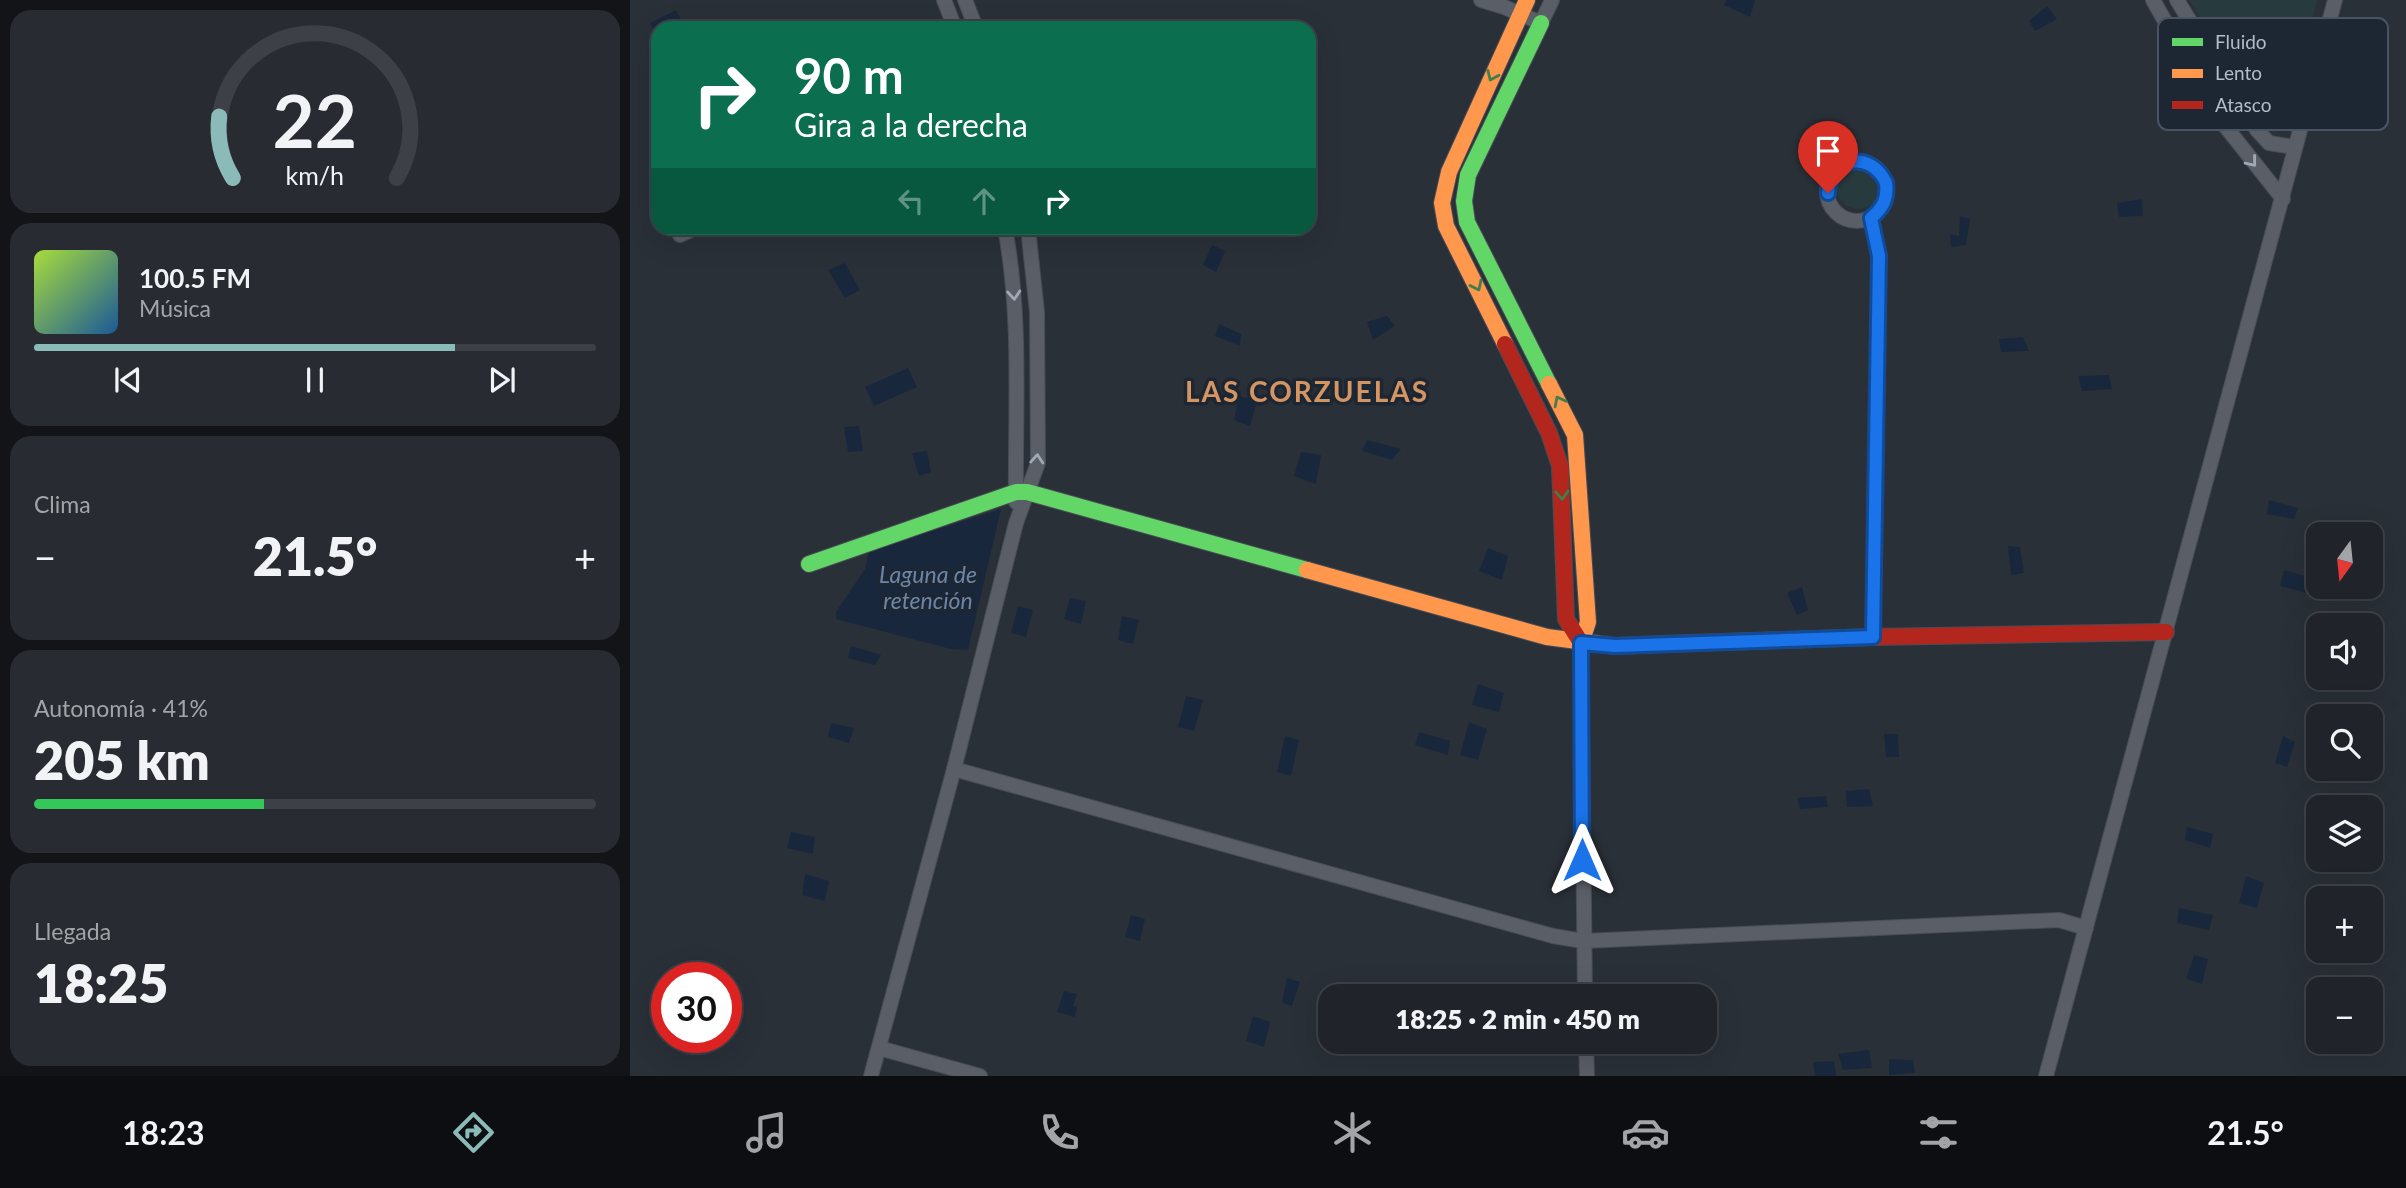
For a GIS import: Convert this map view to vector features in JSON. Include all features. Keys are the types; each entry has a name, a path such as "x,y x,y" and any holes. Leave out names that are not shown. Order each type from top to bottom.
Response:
{"street":[{"path":"944,0 952,21"},
{"path":"965,0 973,21"},
{"path":"1481,0 1523,7 1541,23"},
{"path":"1552,0 1468,175 1464,201 1467,222 1575,435 1588,622 1581,643 1584,984"},
{"path":"2153,0 2163,18"},
{"path":"2176,0 2187,18"},
{"path":"2330,18 2335,0"},
{"path":"1523,7 1449,173 1443,203 1446,226 1549,433 1556,455 1562,489 1566,619 1581,643"},
{"path":"2228,130 2283,199"},
{"path":"2257,130 2269,143 2294,148"},
{"path":"2046,1076 2283,199 2299,130"},
{"path":"1866,162 1875,167 1886,183 1885,203 1871,218 1861,220 1843,217 1830,203 1828,184 1838,168 1847,163 1866,162"},
{"path":"1871,218 1879,256 1873,637"},
{"path":"871,1076 954,769 1016,523 1021,492 1018,366 1006,235"},
{"path":"1021,492 1038,463 1037,312 1029,235"},
{"path":"809,564 1021,492 1547,637 1581,643 1615,646 1873,637 2166,632"},
{"path":"954,769 1553,936 1583,942 2059,920 2086,928"},
{"path":"879,1048 980,1076"},
{"path":"1586,1054 1587,1076"}],"green space":[{"path":"2189,0 2317,0 2313,18 2200,18"},
{"path":"1856,169 1872,176 1878,190 1874,204 1860,209 1845,204 1834,187 1840,175"}],"water":[{"path":"1727,0 1755,0 1750,17 1724,5"},
{"path":"2047,6 2057,19 2035,31 2029,21"},
{"path":"676,10 682,21 654,21"},
{"path":"2142,199 2143,216 2119,217 2117,203"},
{"path":"1960,216 1970,219 1966,245 1951,247 1950,234 1959,236"},
{"path":"1212,245 1225,251 1216,272 1203,265"},
{"path":"845,263 860,290 845,298 828,270"},
{"path":"1387,316 1395,326 1373,340 1367,322"},
{"path":"1219,324 1241,334 1240,346 1215,336"},
{"path":"2023,337 2029,351 2001,352 1999,339"},
{"path":"908,368 917,387 874,406 865,387"},
{"path":"2109,375 2112,389 2082,391 2078,376"},
{"path":"1239,396 1257,401 1250,426 1234,420"},
{"path":"859,426 863,451 848,452 844,427"},
{"path":"1367,440 1401,449 1392,460 1362,451"},
{"path":"927,451 931,472 919,476 912,453"},
{"path":"1301,452 1321,455 1316,484 1294,476"},
{"path":"2269,500 2298,508 2294,519 2267,514"},
{"name":"Laguna de retención","path":"1001,509 968,650 951,649 836,619 836,612 865,569 869,551"},
{"path":"2008,546 2020,547 2024,573 2011,575"},
{"path":"1488,548 1508,556 1502,580 1479,571"},
{"path":"2284,570 2306,576 2306,593 2280,586"},
{"path":"1802,587 1808,610 1797,615 1787,593"},
{"path":"1070,598 1086,601 1081,624 1064,619"},
{"path":"1018,606 1033,610 1026,637 1011,633"},
{"path":"1122,616 1139,620 1133,644 1118,640"},
{"path":"851,646 881,655 875,665 848,658"},
{"path":"1478,684 1504,693 1499,712 1472,705"},
{"path":"1186,696 1203,700 1194,731 1178,727"},
{"path":"1469,722 1487,729 1478,760 1460,755"},
{"path":"831,723 854,728 849,743 828,737"},
{"path":"1419,732 1450,741 1448,755 1415,745"},
{"path":"1884,734 1898,734 1899,757 1886,757"},
{"path":"1285,736 1299,740 1291,776 1277,772"},
{"path":"2283,736 2295,742 2287,767 2275,763"},
{"path":"1869,789 1873,806 1847,807 1846,791"},
{"path":"1826,796 1828,807 1800,809 1797,798"},
{"path":"2187,827 2213,834 2210,848 2185,840"},
{"path":"791,832 815,837 813,854 787,848"},
{"path":"805,874 829,881 825,901 802,895"},
{"path":"2246,876 2264,883 2257,908 2239,903"},
{"path":"2179,908 2213,915 2209,930 2177,923"},
{"path":"1131,915 1145,919 1140,941 1125,937"},
{"path":"2194,955 2208,959 2202,984 2186,979"},
{"path":"1287,978 1300,982 1292,1006 1282,1003"},
{"path":"1064,991 1077,994 1073,1006 1077,1007 1075,1017 1057,1012"},
{"path":"1253,1016 1270,1022 1264,1047 1246,1041"},
{"path":"1869,1050 1872,1068 1843,1070 1838,1054"},
{"path":"1889,1059 1913,1060 1915,1073 1889,1075"},
{"path":"1834,1061 1836,1076 1815,1076 1813,1062"}],"traffic: fast":[{"path":"1541,23 1468,175 1464,201 1467,222 1549,384"},
{"path":"809,564 1016,492 1027,492 1307,570"}],"traffic: slow":[{"path":"1505,344 1446,226 1442,203 1449,172 1527,0"},
{"path":"1549,384 1575,435 1588,622 1581,643 1578,638"},
{"path":"1307,570 1547,637 1615,646 1662,644"}],"traffic: jam":[{"path":"1505,344 1549,433 1560,466 1566,619 1578,638"},
{"path":"1662,644 2166,632"}],"district":[{"name":"LAS CORZUELAS","path":"1307,392"}],"route":[{"path":"1582,860 1581,643 1615,646 1873,637 1879,256 1871,218 1885,203 1886,183 1875,167 1856,161 1838,168 1828,184 1828,193"}]}
